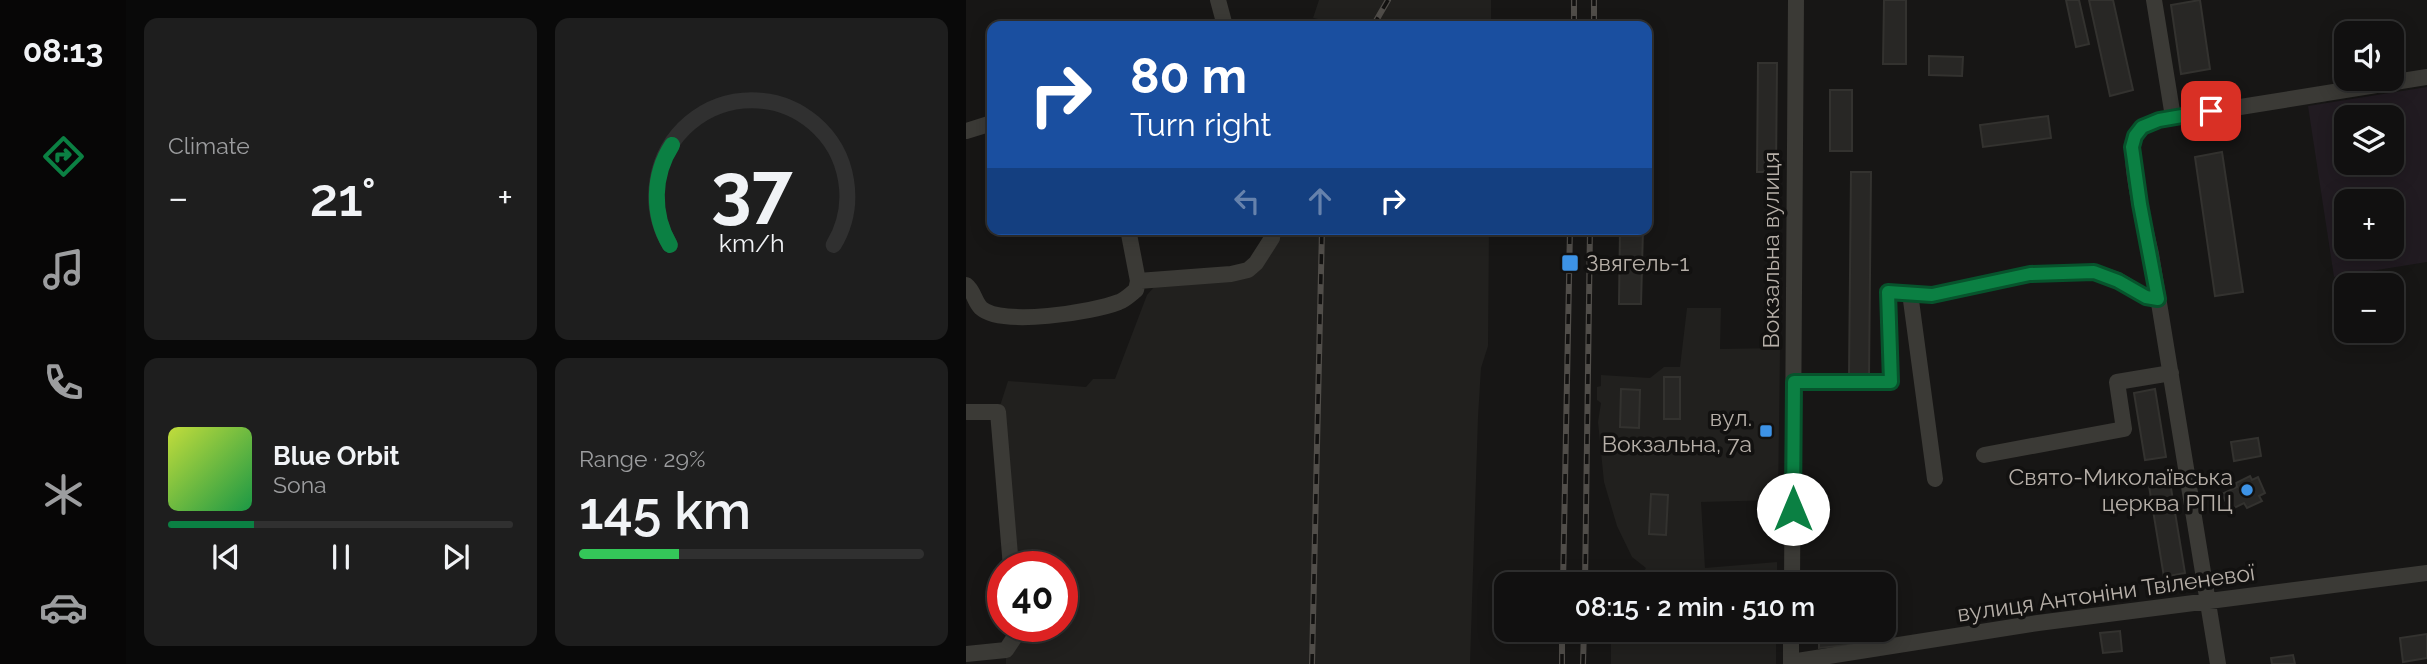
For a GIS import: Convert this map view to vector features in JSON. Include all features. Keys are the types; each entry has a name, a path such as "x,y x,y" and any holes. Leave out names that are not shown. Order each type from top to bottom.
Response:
{"street":[{"path":"1219,0 1224,21"},
{"name":"Вокзальна вулиця","path":"1792,572 1796,0"},
{"path":"2154,0 2173,117"},
{"path":"2218,664 2210,602 2140,204 2132,147 2135,136 2142,127 2173,117 2427,77"},
{"path":"966,131 987,124"},
{"path":"966,285 981,308 996,315 1030,317 1099,309 1121,301 1136,290 1138,281 1129,235"},
{"path":"1138,281 1231,274 1248,270 1256,263 1272,235"},
{"path":"1891,382 1888,292 1932,295 2030,274 2094,272 2118,281 2146,297 2158,299"},
{"path":"1910,293 1935,479"},
{"path":"1984,455 2124,429 2117,382 2171,373"},
{"path":"1794,382 1922,383"},
{"path":"966,412 998,412 1010,551"},
{"name":"вулиця Антоніни Твіленевої","path":"1791,663 2038,623 2427,573"},
{"path":"966,654 1006,650 1011,642"},
{"path":"1791,642 1791,663"}],"shaded area":[{"path":"1319,0 1491,0 1491,21 1317,21 1313,18"},
{"path":"2427,87 2427,262 2359,273 2334,273 2334,277 2308,106"},
{"path":"1269,235 1489,235 1488,346 1481,368 1478,417 1470,664 1006,664 1009,642 1078,642 1078,551 1010,551 998,412 1008,381 1086,387 1093,379 1115,379 1147,295 1161,279 1248,270"},
{"path":"1687,308 1721,308 1720,349 1780,348 1778,500 1701,502 1705,568 1777,562 1777,572 1643,572 1646,568 1632,557 1617,526 1604,482 1598,422 1601,403 1597,400 1601,375 1650,378 1664,367 1680,367"},
{"path":"1611,642 1776,642 1776,664 1611,664"}],"building":[{"path":"1884,0 1906,0 1906,64 1883,64"},
{"path":"2066,0 2079,0 2089,44 2076,47"},
{"path":"2089,0 2113,0 2133,90 2110,96"},
{"path":"2200,0 2210,69 2181,74 2171,5"},
{"path":"1929,56 1963,57 1962,76 1929,75"},
{"path":"1758,63 1777,63 1776,172 1757,172"},
{"path":"1830,90 1852,90 1852,151 1830,151"},
{"path":"2048,116 2051,138 1983,147 1980,125"},
{"path":"2222,152 2243,292 2215,296 2195,157"},
{"path":"1851,172 1871,172 1869,377 1849,377"},
{"path":"1620,235 1643,235 1641,304 1619,304"},
{"path":"1664,377 1680,377 1680,419 1664,419"},
{"path":"1621,389 1640,390 1639,428 1620,427"},
{"path":"2155,389 2166,457 2145,460 2134,393"},
{"path":"2258,438 2261,456 2234,461 2231,442"},
{"name":"Свято-Миколаївська церква РПЦ","path":"2250,476 2252,480 2258,477 2265,493 2259,496 2262,501 2247,508 2244,503 2230,510 2222,494 2237,487 2236,483"},
{"path":"2170,482 2185,573 2164,577 2149,486"},
{"path":"1651,494 1668,495 1666,535 1649,534"},
{"path":"2120,631 2122,651 2103,653 2100,633"},
{"path":"2427,634 2427,658 2403,662 2400,638"},
{"path":"1819,642 1868,643 1819,648"},
{"path":"2293,655 2295,664 2272,664 2271,658"}],"railway":[{"path":"1376,21 1388,0"},
{"path":"1574,0 1574,21"},
{"path":"1594,0 1594,21"},
{"path":"1312,664 1322,235"},
{"path":"1563,572 1570,235"},
{"path":"1585,572 1590,235"},
{"path":"1562,642 1562,664"},
{"path":"1583,664 1584,642"}],"place":[{"name":"Звягель-1","path":"1570,263"},
{"name":"вул. Вокзальна, 7а","path":"1766,431"},
{"name":"Свято-Миколаївська церква РПЦ","path":"2247,490"}],"route":[{"path":"1793,509 1794,382 1891,382 1888,292 1932,295 2030,274 2094,272 2118,281 2146,297 2158,299 2140,204 2132,147 2135,136 2142,127 2159,120 2211,111"}]}
